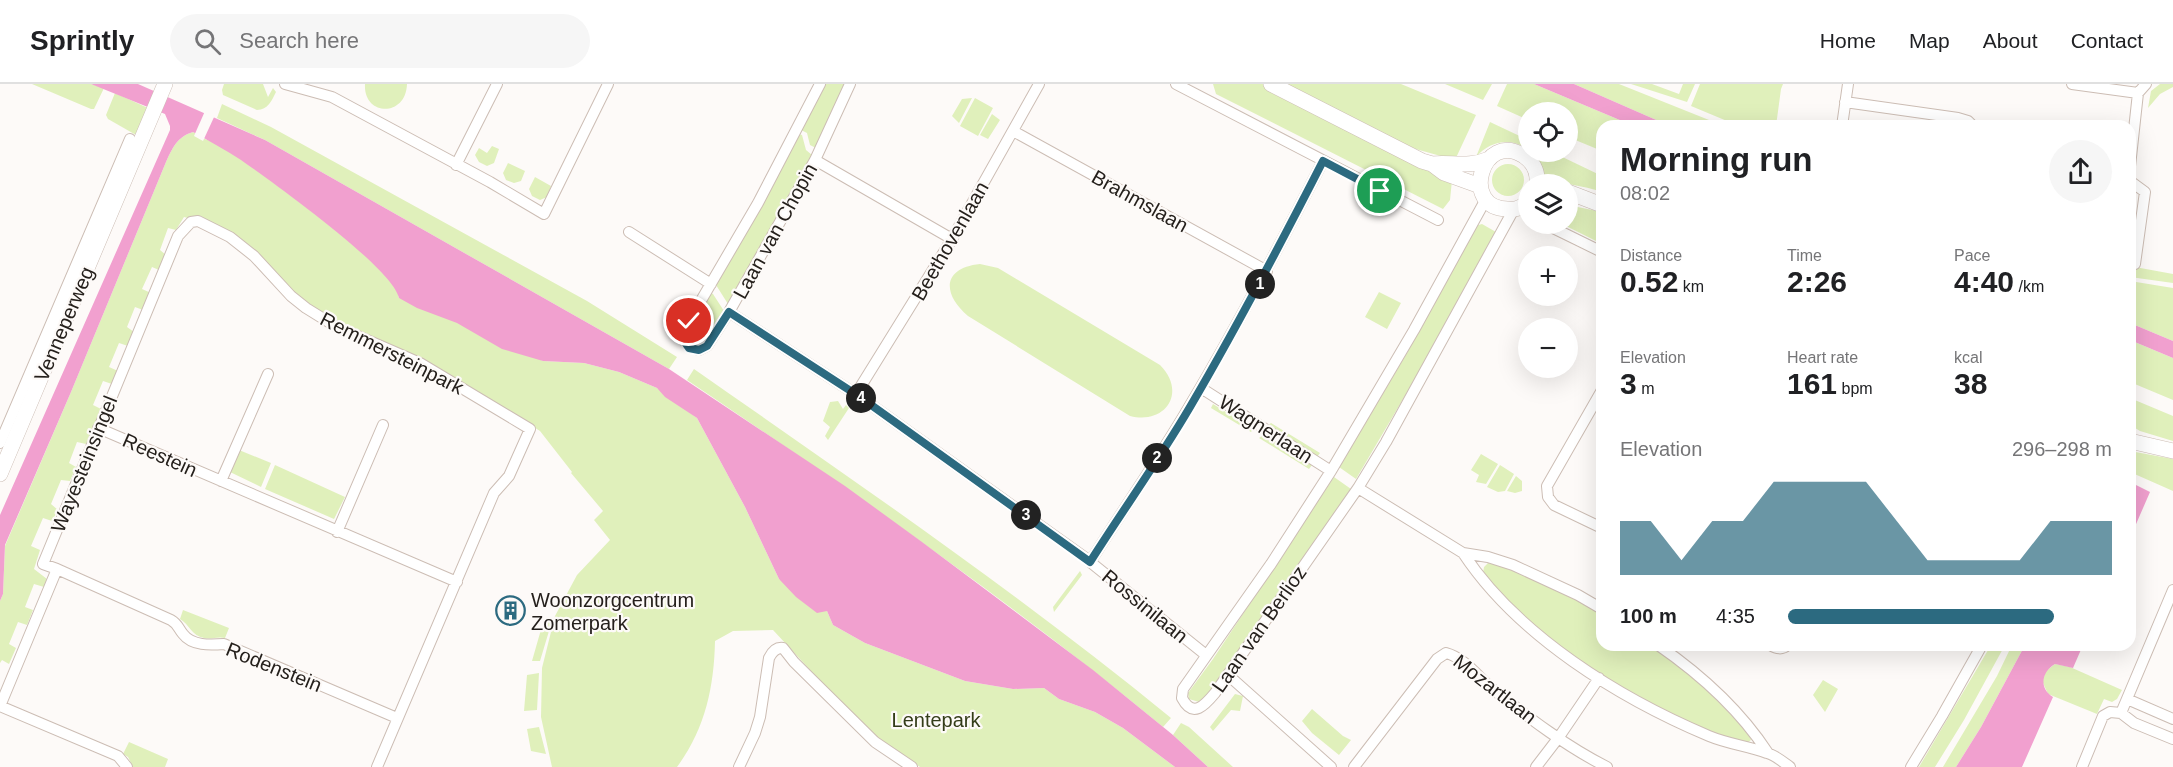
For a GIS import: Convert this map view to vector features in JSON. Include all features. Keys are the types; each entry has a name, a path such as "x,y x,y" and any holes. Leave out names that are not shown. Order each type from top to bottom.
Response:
{"main road":[{"name":"Venneperweg","path":"0,474 123,171 149,124 165,84"},
{"path":"1271,84 1483,192"},
{"path":"1432,164 1447,162 1476,164 1498,153 1508,151 1519,153 1528,159 1538,174"},
{"path":"1489,159 1480,176 1483,192 1493,206 1514,210 1518,207"},
{"path":"1578,196 1596,203"},
{"path":"1578,201 1596,204"},
{"path":"2136,442 2173,450"}],"street":[{"path":"285,84 332,97 490,182 544,214 608,84"},
{"path":"456,165 497,84"},
{"name":"Laan van Chopin","path":"820,84 787,151 682,334 685,343 694,350 707,346 729,312 815,160 850,84"},
{"name":"Beethovenlaan","path":"856,394 952,239 1039,84"},
{"path":"1176,84 1198,89 1323,161 1438,220"},
{"path":"1843,120 1848,84"},
{"path":"2072,84 2138,93"},
{"path":"2135,120 2138,93 2146,84"},
{"path":"1845,102 1958,117 1966,120"},
{"name":"Brahmslaan","path":"1013,131 1267,271"},
{"name":"Venneperweg","path":"0,443 123,171 130,139"},
{"path":"815,160 952,239"},
{"name":"Wagnerlaan","path":"1090,562 1201,387 1267,271 1323,161"},
{"path":"2136,185 2145,192 2136,257"},
{"name":"Laan van Berlioz","path":"1483,192 1414,330 1331,471 1271,564 1182,691 1187,705 1195,709 1203,707 1228,675 1358,488 1514,210"},
{"name":"Wayesteinsingel","path":"57,569 43,564 178,236 195,220"},
{"name":"Remmersteinpark","path":"195,220 230,237 254,256 291,296 306,308 335,326 420,363 530,429 509,476 494,493 377,767"},
{"path":"629,232 711,284"},
{"path":"1565,234 1596,249"},
{"name":"Rossinilaan","path":"729,312 856,394 1090,562 1206,655"},
{"name":"Reestein","path":"221,481 268,374"},
{"name":"Wagnerlaan","path":"1201,387 1331,471"},
{"path":"1596,400 1547,486 1548,497 1554,505 1596,525"},
{"path":"337,532 383,425"},
{"name":"Reestein","path":"98,428 457,582"},
{"path":"1358,488 1463,553 1488,557 1513,565 1578,594 1596,605"},
{"path":"1463,553 1500,601 1548,642 1599,678 1642,703 1710,737 1768,753 1790,767"},
{"path":"57,569 0,706 118,756 127,767"},
{"name":"Rodenstein","path":"57,569 171,620 178,624 184,635 197,643 224,644 397,718"},
{"path":"2121,713 2173,590"},
{"path":"739,767 760,717 768,658 780,647 875,742 912,767"},
{"path":"1666,651 1726,703 1758,737 1768,753"},
{"path":"1911,767 1979,651"},
{"name":"Mozartlaan","path":"1354,767 1437,659 1446,653 1456,656 1499,694 1559,737 1607,767"},
{"path":"1228,675 1331,767"},
{"path":"1536,767 1599,678"},
{"path":"2127,699 2173,719"},
{"path":"2082,767 2103,716 2110,712 2121,713 2134,723 2173,739"}],"green space":[{"path":"32,84 91,84 104,88 94,109 91,109"},
{"path":"224,84 263,84 268,97 273,88 276,92 267,106 257,110 223,95"},
{"path":"365,84 407,84 405,95 400,103 385,109 371,102 366,95"},
{"path":"823,84 846,84 816,148 810,145 807,133 801,130"},
{"path":"1213,84 1401,84 1476,115 1455,160 1412,148 1380,148 1418,167 1452,180 1450,200 1443,209 1216,94"},
{"path":"1445,84 1492,84 1483,100"},
{"path":"1507,84 1534,84 1577,102 1518,102 1518,115 1497,106"},
{"path":"1574,84 1619,84 1709,120 1656,120"},
{"path":"1631,84 1652,84 1679,94 1683,84 1695,84 1687,102"},
{"path":"1700,84 1783,84 1777,120 1725,120 1691,106"},
{"path":"2160,84 2173,84 2173,87 2160,94 2148,108 2151,91"},
{"path":"115,93 148,108 136,135 108,119 106,115"},
{"path":"972,98 959,123 952,116 962,99"},
{"path":"975,98 993,108 978,136 960,126"},
{"path":"1578,102 1620,120 1596,120 1596,149 1578,141"},
{"path":"222,104 271,127 587,301 677,357 669,369 265,140 217,118"},
{"path":"992,114 1000,120 988,139 980,135"},
{"path":"1490,122 1518,135 1518,144 1507,142 1494,144 1476,157"},
{"name":"Lentepark","path":"193,132 205,139 241,152 397,279 402,288 398,295 399,298 429,303 543,361 584,363 619,372 657,388 697,418 745,507 779,579 827,611 833,625 865,643 965,681 1013,689 1044,688 1059,699 1095,712 1123,728 1175,767 920,767 865,729 773,630 733,631 715,641 713,675 706,707 695,738 677,767 552,767 541,717 542,668 555,616 577,575 610,540 594,520 603,511 540,431 513,414 335,323 302,301 232,236 201,216 191,219 184,217 176,230 168,228 160,250 166,255 159,270 152,267 142,289 151,293 143,310 135,307 127,327 134,332 128,346 119,343 109,367 118,371 112,384 103,381 93,405 101,409 86,444 77,442 69,463 76,467 70,481 61,480 51,504 58,510 52,521 43,518 31,546 40,550 34,569 47,579 44,587 34,584 25,607 33,610 27,625 18,622 9,644 16,648 9,664 2,660 0,663 0,601 3,594 5,546 166,162 179,140"},
{"path":"799,134 802,135 806,150 812,155 728,304 716,285"},
{"path":"492,146 499,149 494,163 487,166 479,162 475,155 479,148 487,153"},
{"path":"1539,162 1573,162 1596,173 1596,190 1578,186 1578,174 1544,174"},
{"path":"508,163 525,171 521,181 514,183 506,180 503,173"},
{"path":"1508,164 1519,169 1523,174 1518,174 1518,192 1508,196 1497,191 1492,180 1497,169"},
{"path":"535,177 551,186 547,197 540,200 532,196 529,189"},
{"path":"1578,207 1596,211 1596,241 1578,232"},
{"path":"1482,224 1496,232 1416,377 1356,479 1339,467 1407,353 1475,226"},
{"path":"980,264 998,268 1160,365 1168,375 1172,386 1169,404 1154,416 1143,418 1130,416 968,316 959,308 954,299 950,291 950,283 958,271"},
{"path":"2136,267 2173,274 2173,283 2136,278"},
{"path":"2136,282 2173,288 2173,341 2136,326"},
{"path":"1379,292 1401,303 1387,329 1365,317"},
{"path":"711,293 724,311 708,336 696,344 690,339 691,328"},
{"path":"2136,343 2173,358 2173,400 2136,385"},
{"path":"694,369 996,582 1171,718 1163,727 989,591 809,463 687,380"},
{"path":"838,401 843,409 846,405 849,408 828,440 825,436 830,427 823,421 830,402"},
{"path":"2136,401 2173,416 2173,441 2136,429"},
{"path":"1213,404 1253,429 1251,432 1211,408"},
{"path":"1271,423 1320,453 1317,457 1267,426"},
{"path":"1263,435 1312,465 1309,469 1259,438"},
{"path":"239,450 271,463 261,487 230,472"},
{"path":"2136,452 2173,459 2173,491 2136,475"},
{"path":"1481,454 1498,464 1486,484 1476,482 1479,475 1471,470"},
{"path":"275,465 345,497 334,519 265,489"},
{"path":"1500,465 1514,474 1505,491 1498,492 1487,487"},
{"path":"1516,476 1522,481 1522,491 1515,493 1507,491"},
{"path":"1334,477 1351,489 1211,692 1199,702 1189,699 1188,693"},
{"path":"1489,562 1532,578 1596,610 1596,651 1660,651 1700,683 1748,732 1751,740 1746,744 1684,720 1624,690 1595,672 1542,633 1513,606 1483,573 1484,567"},
{"path":"1080,571 1082,575 1054,612 1053,607"},
{"path":"183,610 229,628 225,638 207,638 196,635 180,619"},
{"path":"544,619 552,621 540,661 532,661"},
{"path":"1987,651 2002,651 1935,767 1919,767"},
{"path":"2009,651 2022,651 1981,727 1956,767 1943,767 1997,676"},
{"path":"2055,664 2070,667 2122,690 2117,699 2112,702 2104,699 2097,714 2048,694 2043,678 2046,671"},
{"path":"539,673 537,710 524,711 527,675"},
{"path":"1823,680 1838,689 1825,712 1813,695"},
{"path":"1235,694 1243,696 1240,711 1231,710 1213,731 1210,727"},
{"path":"1312,709 1343,736 1351,740 1339,755 1312,733 1302,721"},
{"path":"1181,723 1189,727 1233,767 1208,767 1173,735"},
{"path":"539,727 546,754 531,751 527,729"},
{"path":"129,742 168,759 165,767 133,767 128,757 123,754"}],"shaded area":[{"path":"91,84 138,84 265,140 669,369 845,486 922,542 1093,670 1173,735 1208,767 1175,767 1123,728 1095,712 1059,699 1044,688 1013,689 965,681 865,643 833,625 827,611 817,613 796,597 779,579 745,507 697,418 665,397 657,388 619,372 584,363 543,361 502,349 457,323 417,308 399,298 376,266 329,225 241,160 193,132 179,140 166,162 5,545 3,594 0,601 0,515 170,130 165,114"},
{"path":"1534,84 1574,84 1656,120 1620,120"},
{"path":"2136,326 2173,341 2173,358 2136,343"},
{"path":"2136,485 2150,492 2136,524"},
{"path":"2022,651 2080,651 2073,668 2055,664 2047,671 2044,680 2045,690 2053,697 2022,767 1956,767 1981,727"}],"pier":[{"path":"205,111 215,115 203,141 194,136"}],"place":[{"name":"Woonzorgcentrum Zomerpark","path":"510,611"}],"route":[{"path":"689,321 682,334 683,339 689,348 699,350 707,346 729,312 860,397 1090,562 1189,409 1267,271 1323,161 1380,191"}]}
